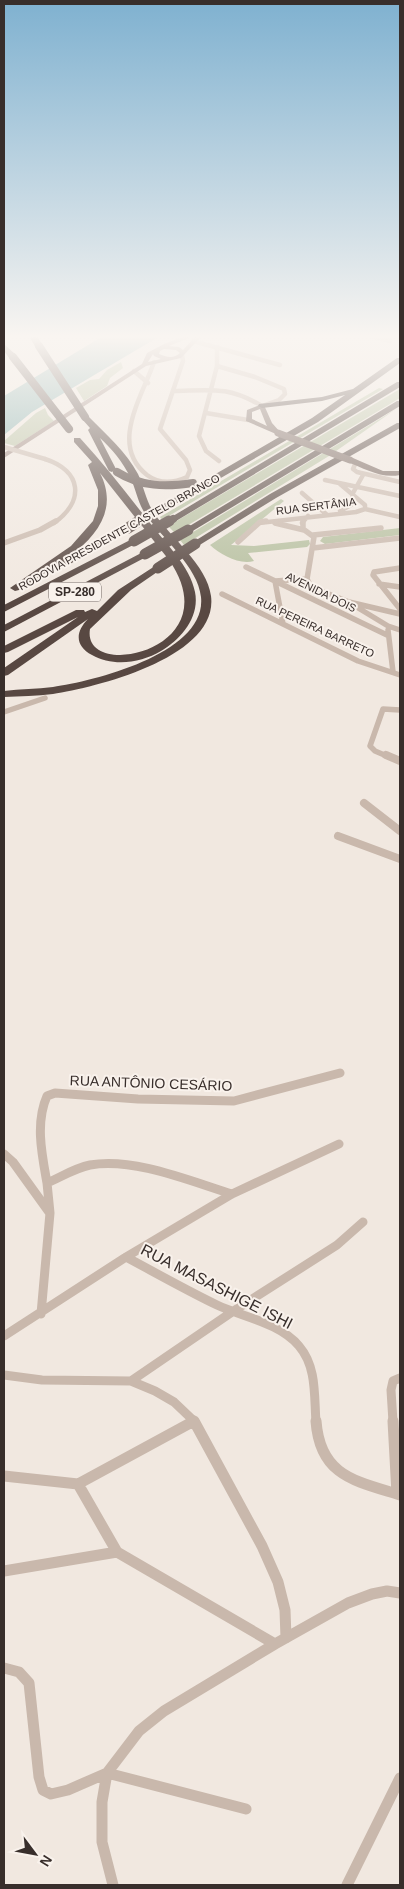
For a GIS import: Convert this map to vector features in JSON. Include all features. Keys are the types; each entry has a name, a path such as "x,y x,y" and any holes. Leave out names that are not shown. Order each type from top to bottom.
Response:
{"highway":[{"path":"65,424 98,463 165,550 183,575 190,594 189,610 182,625 172,638 156,651 128,659 99,655 92,651 83,640 82,634 85,628 130,587"},
{"path":"89,424 105,458 117,472 135,482 168,486 193,483 217,475 242,463"},
{"path":"4,694 58,690 154,661 178,648 189,639 197,631 206,610 207,600 201,582 148,512 130,469 118,452 92,424"},
{"name":"RODOVIA PRESIDENTE CASTELO BRANCO","path":"4,594 128,528 308,424"},
{"name":"RODOVIA PRESIDENTE CASTELO BRANCO","path":"4,609 173,520 333,424"},
{"name":"SP-280","path":"4,629 188,530 365,424"},
{"path":"365,435 380,424"},
{"path":"273,496 383,424"},
{"path":"4,673 194,544 273,496 400,425"},
{"path":"16,588 80,543 92,530 100,516 104,503 103,487 76,438"},
{"path":"4,650 130,587"}],"main road":[{"path":"4,456 53,424"},
{"path":"257,424 353,461 384,476 398,474"},
{"path":"261,426 268,424"},
{"path":"269,424 277,432"}],"street":[{"path":"131,424 129,428 130,447 133,460 140,470 160,481 173,483 187,477 190,470 186,460 165,437 160,429 161,424"},
{"path":"202,424 200,442 205,451 218,461"},
{"path":"4,446 64,466 71,473 75,495 70,510 36,533 4,543"},
{"path":"353,461 353,469 363,475 384,476 400,482"},
{"path":"302,493 328,514 349,507 352,503 353,493 363,475"},
{"path":"325,480 400,496"},
{"name":"RUA SERTÂNIA","path":"340,484 365,504 365,509"},
{"name":"RUA SERTÂNIA","path":"238,542 257,524 268,522 356,512 365,509 400,517"},
{"path":"304,530 302,522 308,516"},
{"path":"294,518 294,528"},
{"path":"268,522 304,530 313,536 381,528"},
{"path":"313,536 313,548 307,579 311,587 349,602 400,614"},
{"path":"313,548 400,538"},
{"name":"AVENIDA DOIS","path":"246,568 387,635"},
{"path":"400,568 374,572 373,574 400,609"},
{"path":"283,624 275,581 307,579"},
{"path":"379,584 400,587"},
{"name":"RUA PEREIRA BARRETO","path":"222,594 358,661 400,675"},
{"path":"349,602 388,626 400,630"},
{"path":"388,626 387,635 393,672"},
{"path":"4,712 44,698"},
{"path":"400,710 385,708 370,746 372,750 400,761"},
{"path":"364,803 400,831"},
{"path":"338,836 400,859"},
{"name":"RUA ANTÔNIO CESÁRIO","path":"47,1183 42,1137 42,1108 46,1096 55,1093 138,1099 234,1101 286,1086 340,1074"},
{"path":"4,1336 41,1314 126,1257 232,1194 338,1144"},
{"path":"4,1154 13,1162 50,1214"},
{"path":"41,1314 50,1214 47,1183 89,1165 115,1164 147,1170 232,1194"},
{"path":"131,1381 232,1312 337,1245 363,1222"},
{"name":"RUA MASASHIGE ISHI","path":"126,1257 232,1312 284,1334 299,1346 310,1365 314,1387 314,1421 324,1453 337,1471 366,1486 399,1495"},
{"path":"4,1375 42,1380 131,1381 155,1391 174,1402 194,1421 262,1546 278,1582 285,1610 280,1641"},
{"path":"399,1378 393,1381 391,1390 399,1495"},
{"path":"4,1476 78,1484 194,1421"},
{"path":"78,1484 117,1552 280,1641"},
{"path":"4,1571 117,1552"},
{"path":"113,1885 102,1842 102,1802 107,1773 139,1731 164,1711 280,1641 348,1604 372,1594 387,1591 400,1593"},
{"path":"4,1668 13,1668 23,1673 29,1683 39,1777 43,1790 52,1794 68,1790 107,1773 246,1809"},
{"path":"347,1885 400,1778"}],"green space":[{"path":"23,424 49,424 15,446 4,443"},
{"path":"318,424 324,424 162,520 160,517"},
{"path":"340,424 356,424 175,533 168,526"},
{"path":"371,424 374,424 329,456 184,545 180,540"},
{"path":"281,499 284,501 231,545 254,546 309,540 310,544 307,547 248,553 254,561 242,562 230,558 210,545"},
{"path":"400,528 400,535 325,544 320,541 323,537"}],"water":[{"path":"4,424 17,424 4,435"}]}
